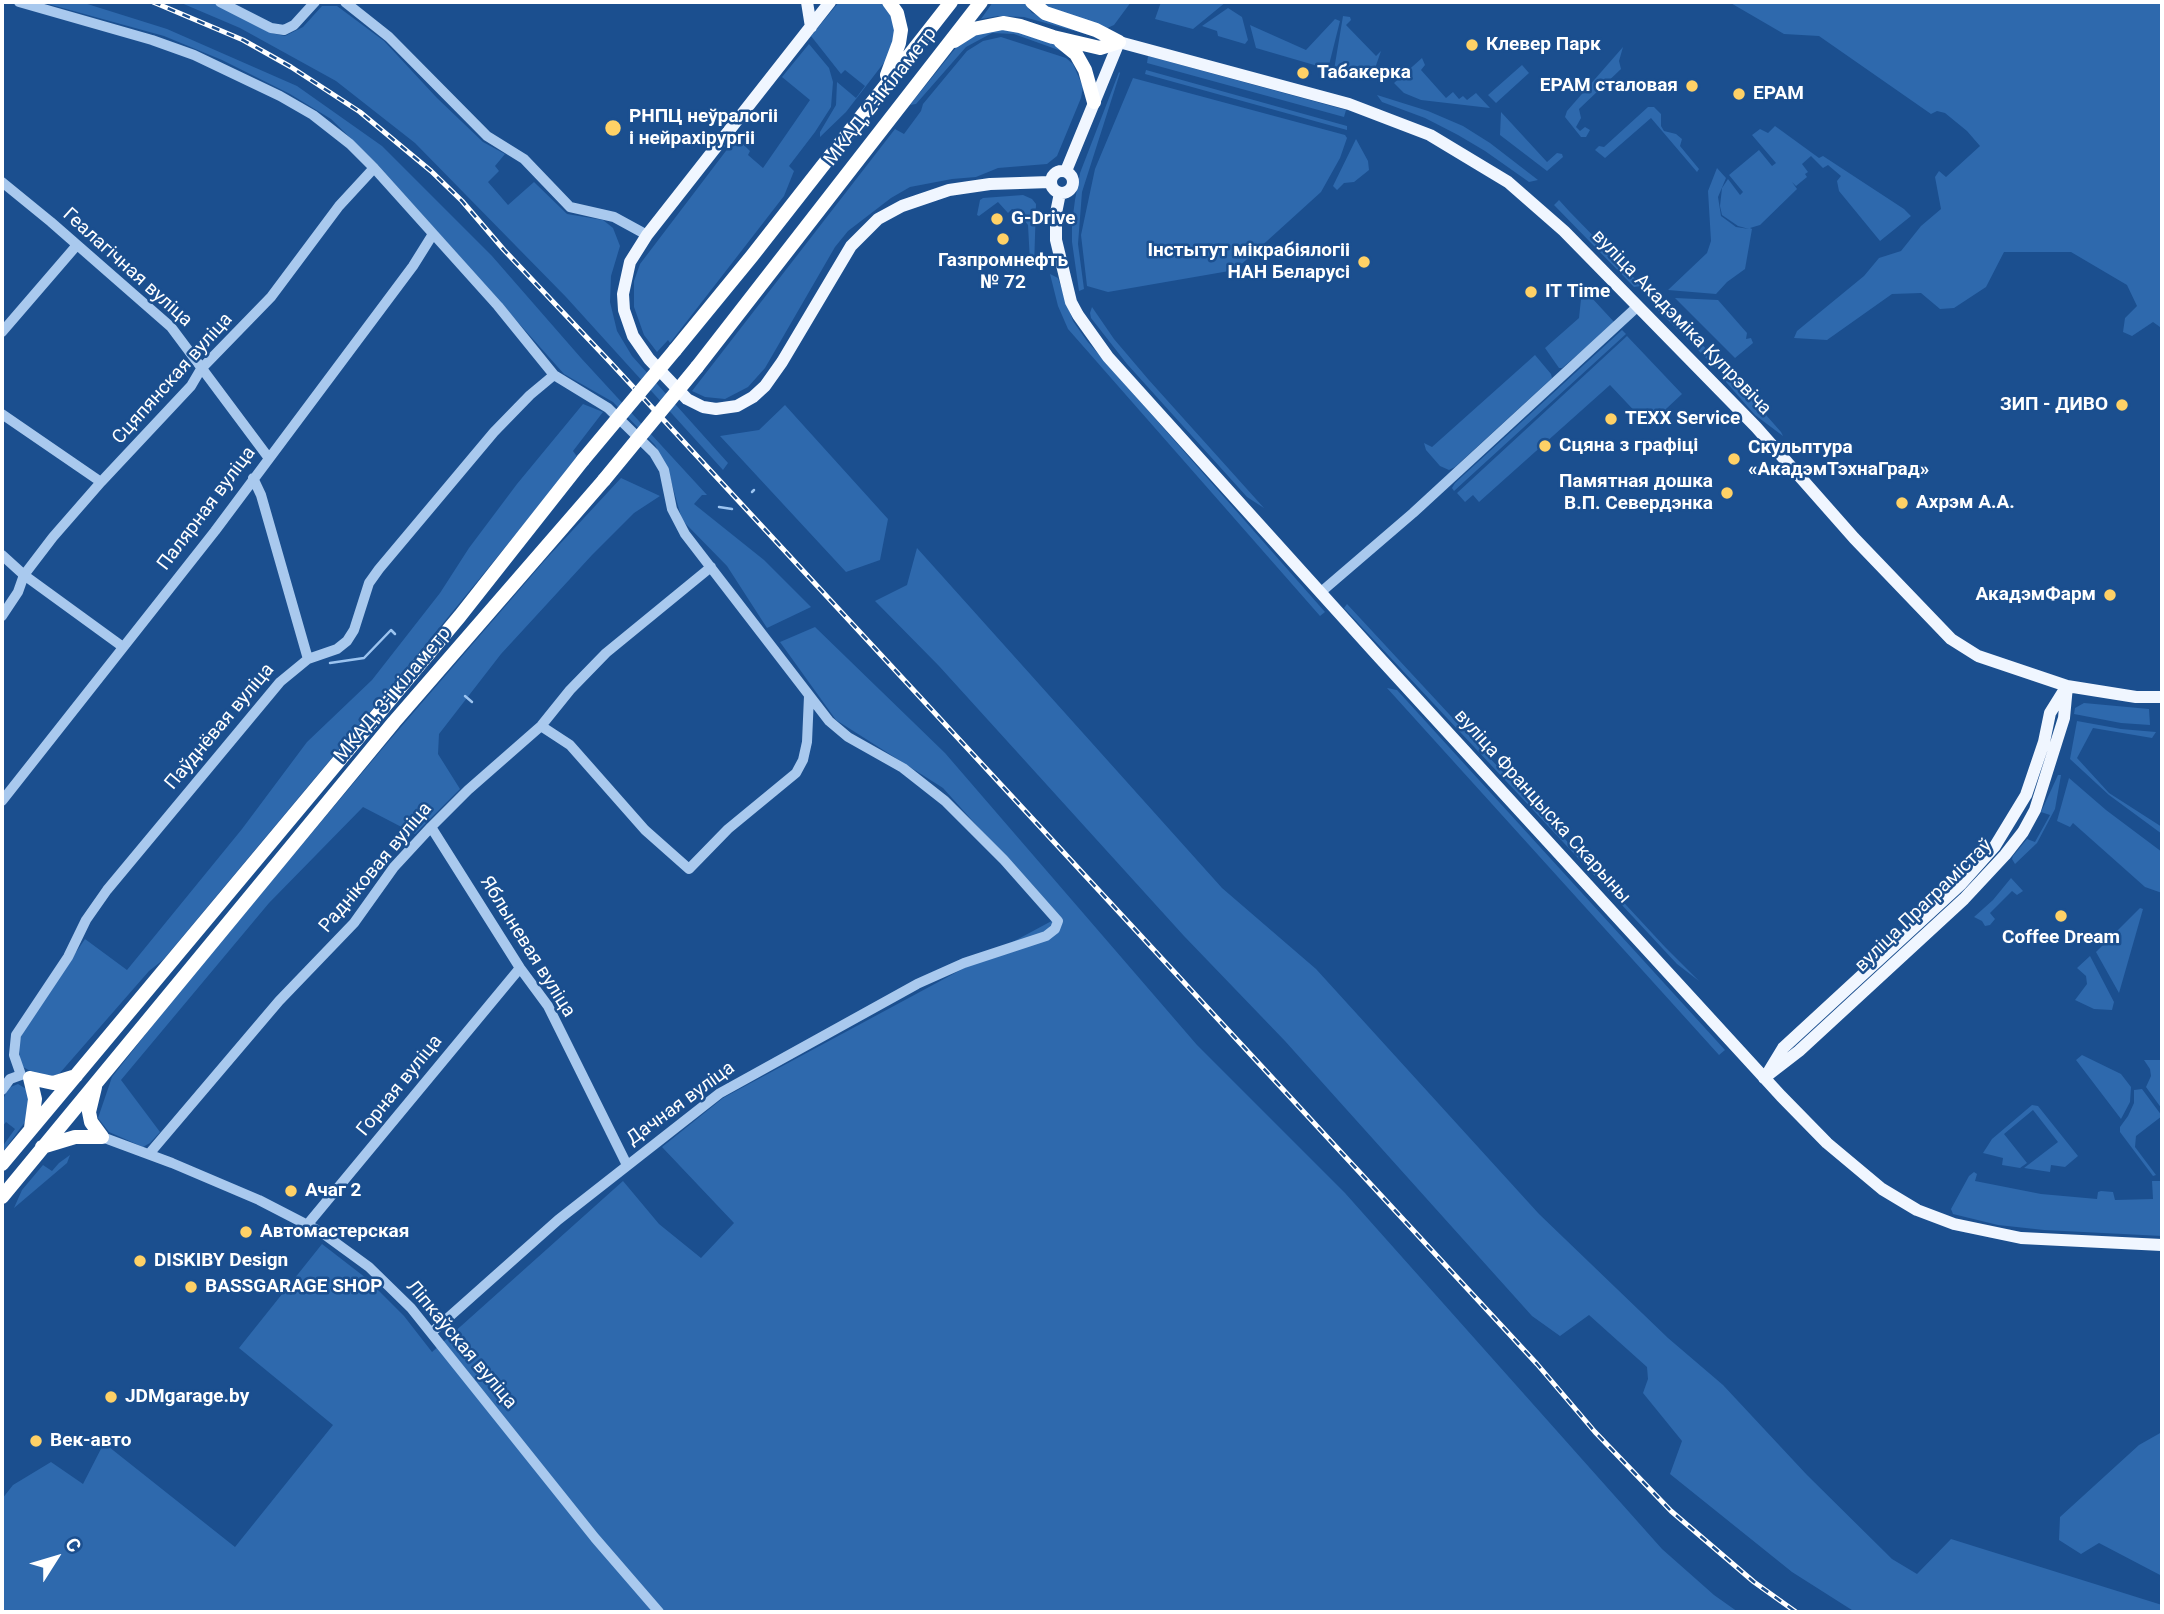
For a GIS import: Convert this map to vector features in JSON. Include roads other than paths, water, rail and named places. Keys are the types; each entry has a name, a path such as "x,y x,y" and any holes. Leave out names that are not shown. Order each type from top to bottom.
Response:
{"highway":[{"path":"883,87 901,30 897,13 889,2"},
{"name":"МКАД, 2-і кіламетр","path":"794,202 951,2"},
{"name":"МКАД, 2-і кіламетр","path":"812,217 981,2"},
{"path":"1031,2 1045,13 1096,30 1119,42"},
{"path":"943,49 973,29 993,24 1020,26 1100,48 1119,42"},
{"path":"1053,37 1076,54 1088,77 1094,102"},
{"name":"МКАД, 3-і кіламетр","path":"2,1164 460,615 794,202"},
{"name":"МКАД, 3-і кіламетр","path":"2,1197 394,722 604,480 697,367 812,217"},
{"path":"25,1077 53,1083 76,1075"},
{"path":"25,1077 35,1099 31,1129"},
{"path":"98,1079 89,1112 91,1122 102,1138"},
{"path":"42,1147 75,1137 102,1138"}],"main road":[{"path":"807,2 811,27"},
{"path":"830,2 647,235 630,262 623,293 624,310 633,336 649,359 687,399 703,407 727,408 753,397 772,376 851,246 878,219 902,206 949,190 990,184 1050,182"},
{"path":"1066,171 1119,42"},
{"name":"вуліца Акадэміка Купрэвіча","path":"1119,42 1349,104 1430,135 1508,182 1528,198 1638,306 1756,427 1854,538 1951,639 1978,656 2067,686 2136,697 2162,697"},
{"path":"1057,171 1066,171 1072,176 1072,187 1067,192 1060,193 1053,189 1050,182 1057,171"},
{"name":"вуліца Францыска Скарыны","path":"1060,193 1056,213 1056,240 1061,268 1078,316 1108,357 1321,593 1827,1143 1882,1189 1917,1210 1954,1224 2021,1238 2162,1245"},
{"name":"вуліца Праграмістаў","path":"1765,1078 1783,1048 1961,884 1995,846 2026,795 2050,713 2067,686"}],"street":[{"path":"19,2 152,40 229,71 313,115 350,144 498,306 554,375 608,408 654,453 664,470 672,509 679,523 809,696 807,742 803,760 796,773 728,829 689,869 645,830 570,745 541,726"},
{"path":"220,2 271,28 284,30 294,25 315,2"},
{"path":"345,2 389,37 487,136 515,151 570,206 614,217 647,235"},
{"name":"Сцяпянская вуліца","path":"2,615 18,592 24,575 101,482 191,386 201,369 271,297 340,206 374,168"},
{"name":"Геалагічная вуліца","path":"2,182 171,327 268,457"},
{"name":"Палярная вуліца","path":"2,801 253,478 413,266 433,234"},
{"path":"2,332 77,246"},
{"path":"1321,593 1413,513 1638,306"},
{"name":"Паўднёвая вуліца","path":"25,1077 14,1055 16,1035 68,957 92,911 280,682 308,659 337,649 346,641 354,630 369,583 379,569 494,432 530,394 554,375"},
{"path":"2,414 101,482"},
{"path":"253,478 261,495 308,659"},
{"path":"2,555 24,575 123,647"},
{"name":"Радніковая вуліца","path":"149,1154 279,1001 354,923 394,867 431,827 468,790 541,726 570,690 606,653 711,567"},
{"name":"Дачная вуліца","path":"431,1333 558,1220 734,1084 917,984 964,963 1046,936 1055,929 1058,921 1004,860 945,801 903,768 839,731 809,696"},
{"name":"Яблыневая вуліца","path":"431,827 520,968 548,1006 627,1165"},
{"name":"Горная вуліца","path":"307,1225 520,968"},
{"path":"2,1090 10,1079 25,1077"},
{"name":"Ліпкаўская вуліца","path":"102,1138 149,1154 259,1200 338,1243 369,1267 431,1333 595,1538 659,1612"}],"waterway":[{"path":"719,507 732,509"},
{"path":"330,663 364,658 391,630 395,634"},
{"path":"465,696 472,702"}],"railway":[{"path":"153,2 243,40 291,67 360,112 431,171 462,201 504,250 1537,1364 1595,1432 1671,1511 1754,1582 1796,1612"}],"place":[{"name":"Клевер Парк","path":"1472,45"},
{"name":"Табакерка","path":"1303,73"},
{"name":"EPAM сталовая","path":"1692,86"},
{"name":"EPAM","path":"1739,94"},
{"name":"РНПЦ неўралогіі і нейрахірургіі","path":"613,128"},
{"name":"G-Drive","path":"997,219"},
{"name":"Газпромнефть № 72","path":"1003,239"},
{"name":"Інстытут мікрабіялогіі НАН Беларусі","path":"1364,262"},
{"name":"IT Time","path":"1531,292"},
{"name":"ЗИП - ДИВО","path":"2122,405"},
{"name":"TEXX Service","path":"1611,419"},
{"name":"Сцяна з графіці","path":"1545,446"},
{"name":"Скульптура «АкадэмТэхнаГрад»","path":"1734,459"},
{"name":"Памятная дошка В.П. Севердэнка","path":"1727,493"},
{"name":"Ахрэм А.А.","path":"1902,503"},
{"name":"АкадэмФарм","path":"2110,595"},
{"name":"Coffee Dream","path":"2061,916"},
{"name":"Ачаг 2","path":"291,1191"},
{"name":"Автомастерская","path":"246,1232"},
{"name":"DISKIBY Design","path":"140,1261"},
{"name":"BASSGARAGE SHOP","path":"191,1287"},
{"name":"JDMgarage.by","path":"111,1397"},
{"name":"Век-авто","path":"36,1441"}]}
